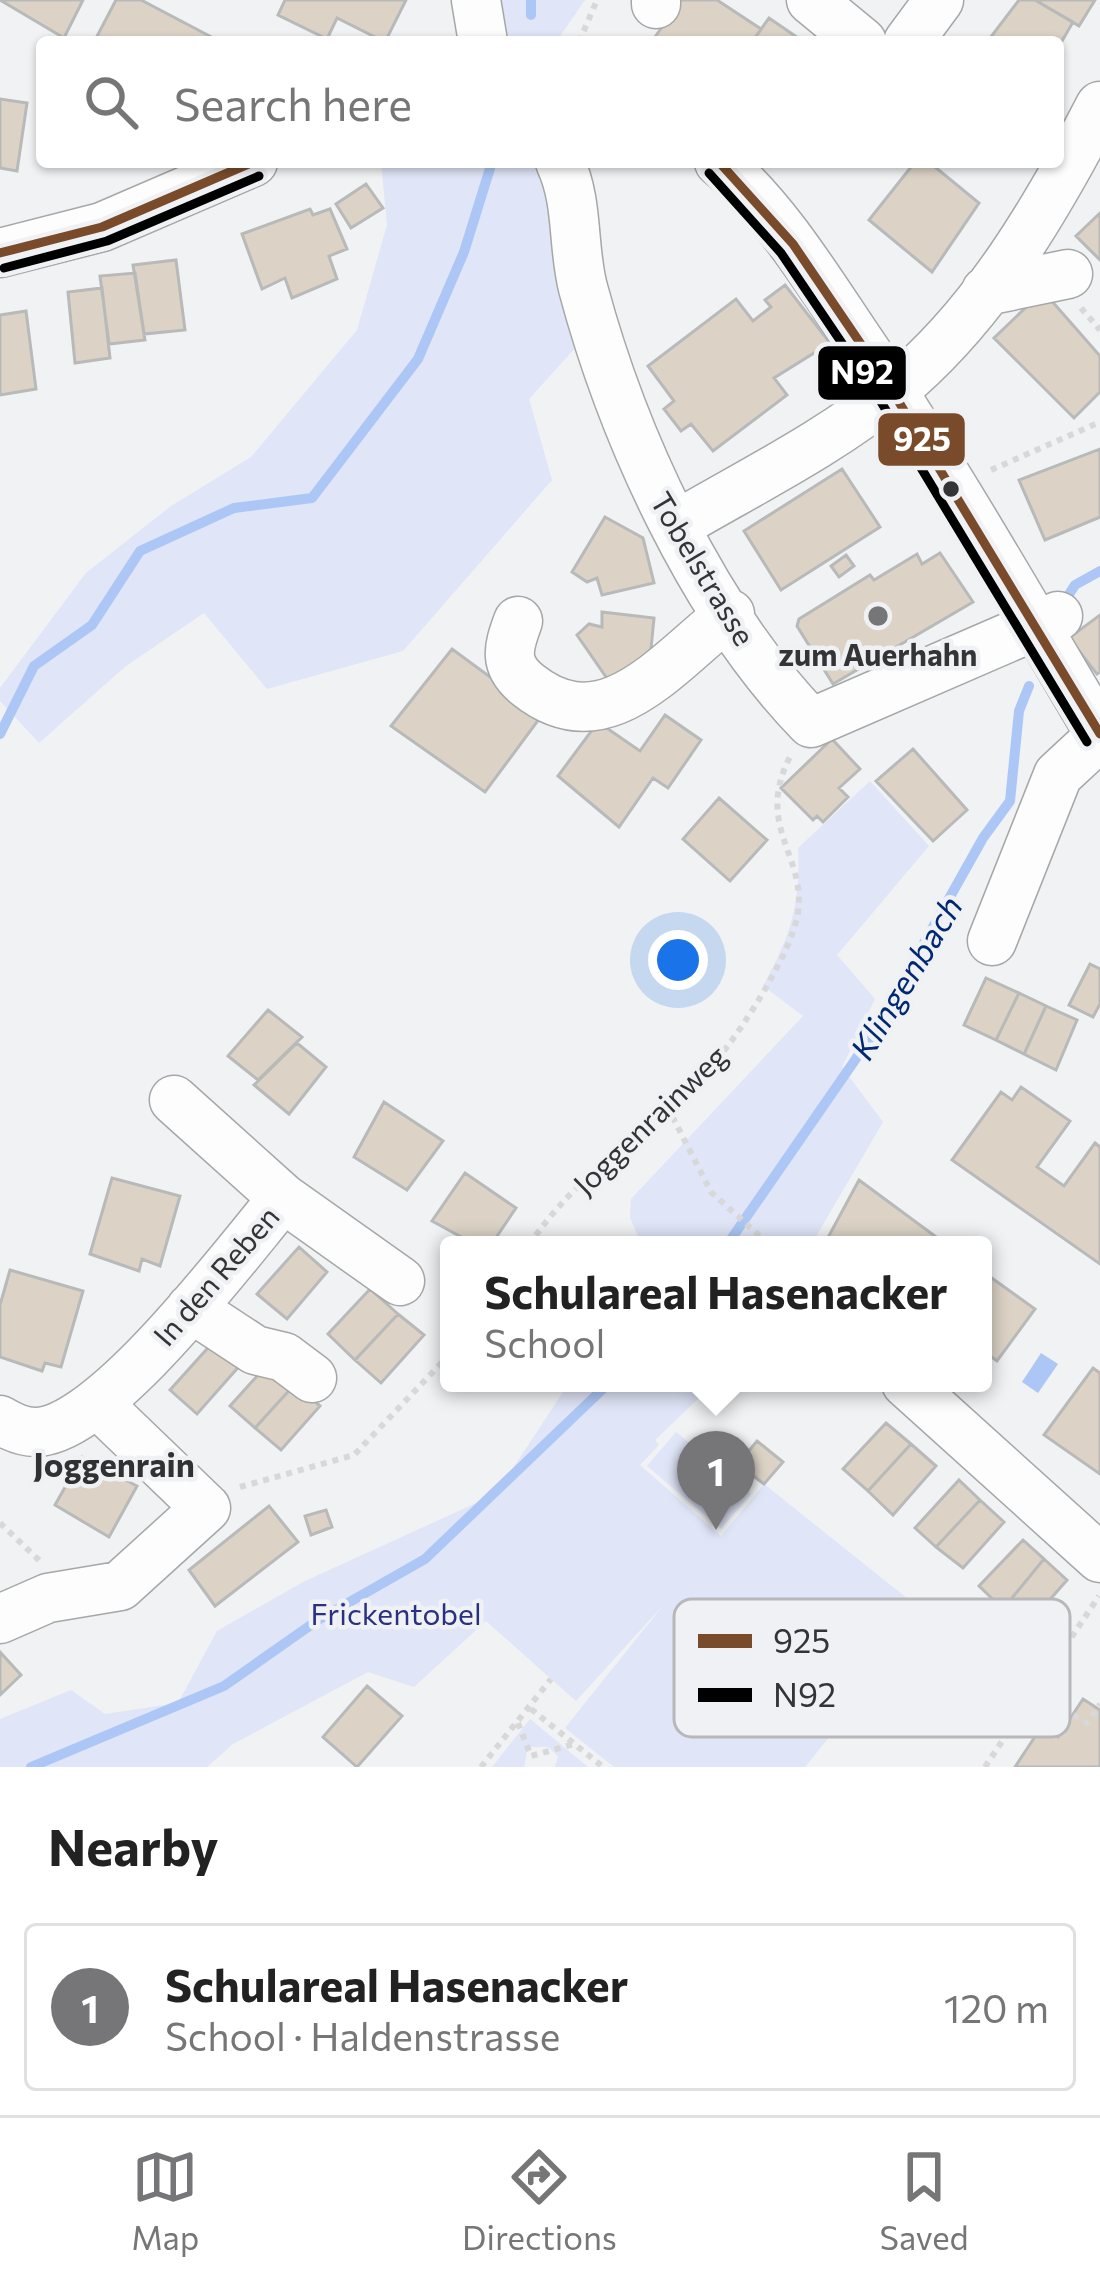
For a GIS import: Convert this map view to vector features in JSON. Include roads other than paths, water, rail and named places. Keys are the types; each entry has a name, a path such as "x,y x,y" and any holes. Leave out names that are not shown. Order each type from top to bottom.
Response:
{"street":[{"path":"476,0 482,36"},
{"path":"811,0 855,36"},
{"path":"912,36 939,0"},
{"path":"676,526 893,391 986,291 1063,182 1100,106"},
{"path":"0,253 102,227 239,168"},
{"name":"Tobelstrasse","path":"562,168 574,202 581,283 632,436 676,526 730,614 781,693 811,723 1047,620"},
{"path":"724,168 816,276 1047,620 1100,735 1058,775 992,941"},
{"path":"986,291 1068,274"},
{"path":"518,621 506,651 514,674 549,701 584,711 620,700 730,614"},
{"path":"174,1100 283,1198"},
{"name":"In den Reben","path":"0,1420 36,1432 68,1424 99,1405 191,1308 283,1198 400,1281"},
{"path":"191,1308 255,1350 284,1357 312,1378"},
{"path":"916,1392 1100,1558"},
{"path":"0,1619 48,1598 120,1586 206,1508 99,1405"}],"water":[{"path":"1041,1353 1058,1364 1038,1393 1022,1382"}],"waterway":[{"path":"531,0 531,15"},
{"path":"0,734 34,666 92,625 140,551 234,508 312,498 418,359 464,252 490,168"},
{"name":"Klingenbach","path":"1066,599 1075,585 1100,571"},
{"name":"Klingenbach","path":"733,1236 873,1034 983,838 1010,801 1019,711 1029,686"},
{"name":"Klingenbach","path":"31,1767 224,1686 318,1620 425,1559 600,1392"}],"place":[{"name":"zum Auerhahn","path":"878,616"},
{"name":"Schulareal Hasenacker","path":"716,1530"}],"district":[{"name":"Joggenrain","path":"114,1463"}],"park label":[{"name":"Frickentobel","path":"396,1612"}]}
